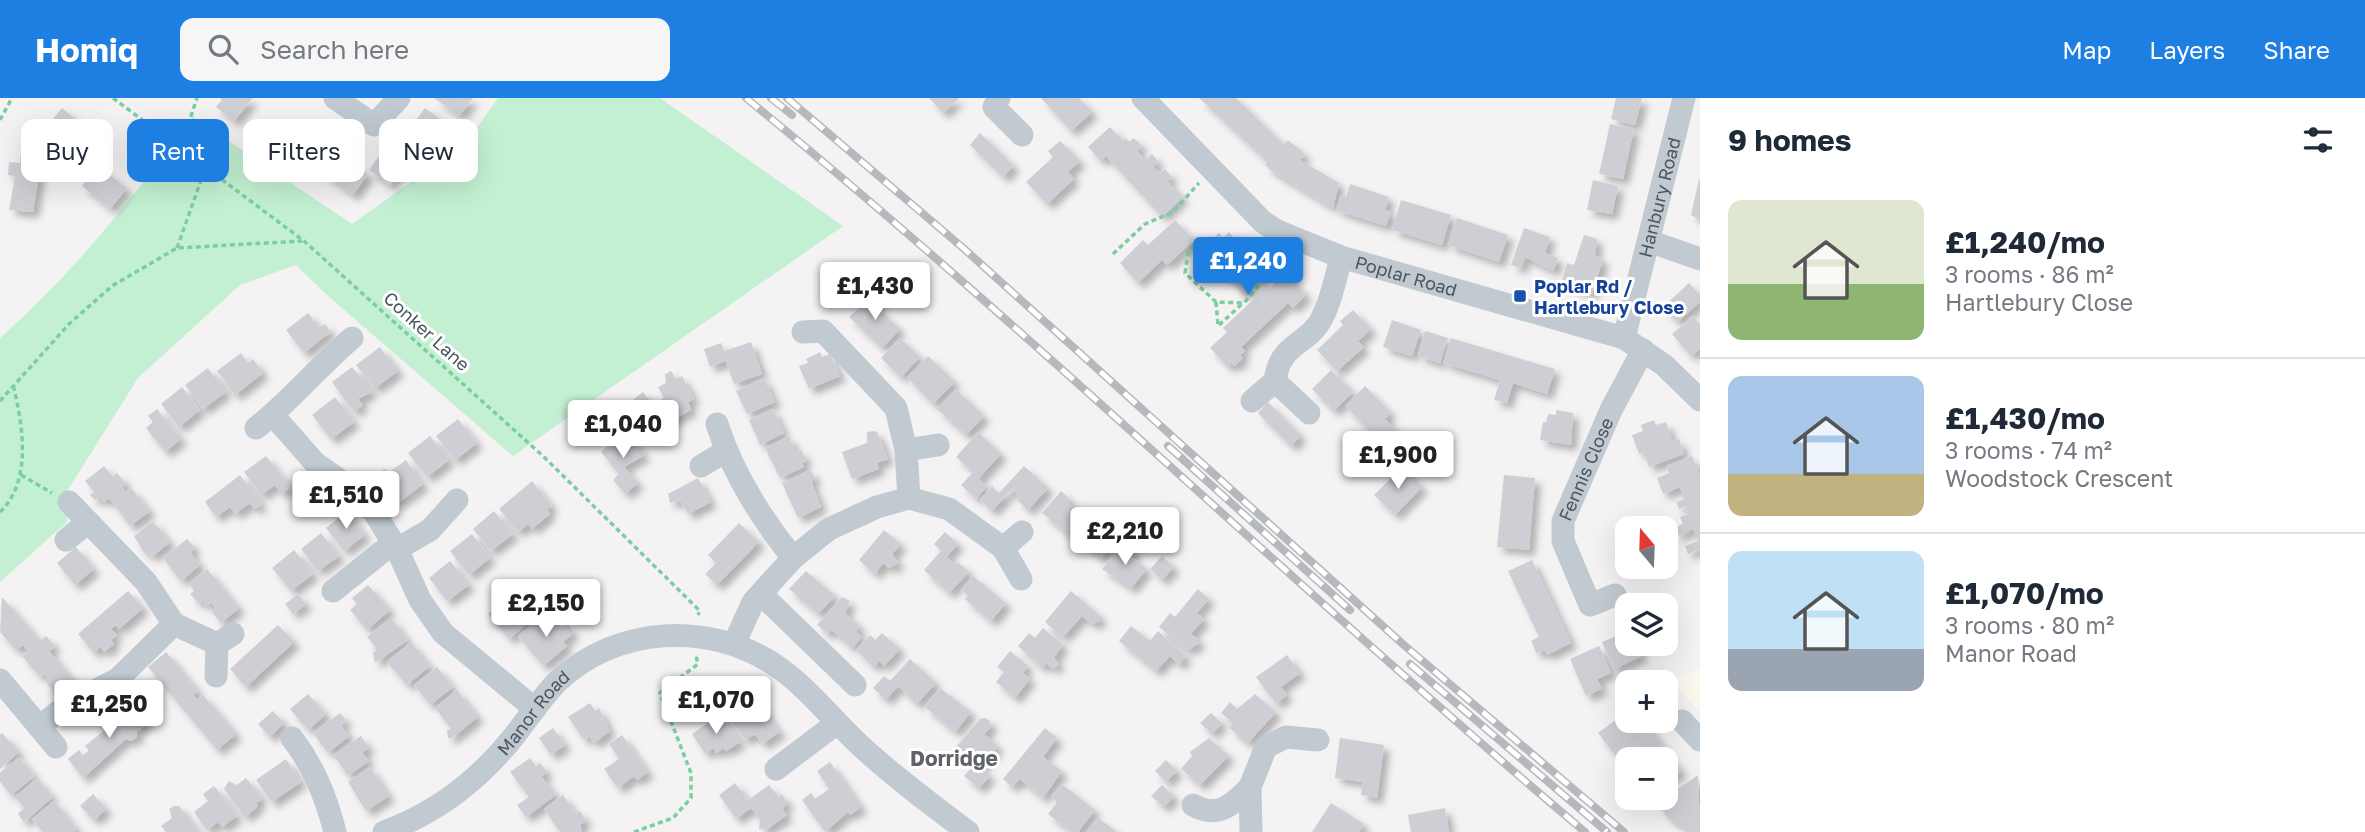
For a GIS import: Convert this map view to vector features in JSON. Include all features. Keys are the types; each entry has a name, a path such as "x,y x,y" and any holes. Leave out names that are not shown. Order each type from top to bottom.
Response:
{"street":[{"path":"335,98 374,125 399,98"},
{"path":"999,98 994,107 1022,135"},
{"name":"Poplar Road","path":"1143,98 1263,222 1277,231 1341,257 1634,344 1685,382 1700,400"},
{"name":"Hanbury Road","path":"1634,344 1649,241 1684,98"},
{"path":"1649,241 1700,259"},
{"path":"1252,401 1275,381 1277,364 1289,349 1311,333 1323,317 1341,257"},
{"path":"803,332 823,331 896,408 906,450 909,498"},
{"path":"352,338 318,367 311,380 273,414 315,463 362,498 395,546 420,600 443,633 535,709"},
{"name":"Fennis Close","path":"1615,596 1590,605 1561,533 1570,499 1634,344"},
{"path":"1275,381 1309,413"},
{"path":"716,424 726,451 759,515 793,558"},
{"path":"906,450 938,445"},
{"path":"701,466 726,451"},
{"path":"734,644 753,603 793,558 829,530 877,507 909,498 949,509 1003,548 1021,579"},
{"path":"333,591 395,546 430,530 457,500"},
{"path":"69,502 146,582 174,624 225,639 216,676"},
{"path":"66,540 88,522"},
{"path":"1003,548 1022,532"},
{"path":"761,594 855,685"},
{"path":"39,727 67,705 118,679 174,624"},
{"name":"Manor Road","path":"384,832 420,826 461,791 491,764 558,681 618,645 657,636 691,634 734,644 775,665 891,774 968,832"},
{"path":"0,680 56,747"},
{"path":"1682,721 1700,740"},
{"path":"776,769 837,723"},
{"path":"1251,832 1250,787 1263,752 1271,743 1294,736 1318,740"},
{"path":"292,738 309,761 328,806 335,832"},
{"path":"1193,805 1205,812 1218,812 1250,787"}],"path":[{"path":"0,120 12,98"},
{"name":"Conker Lane","path":"113,98 141,119"},
{"path":"190,119 197,98"},
{"path":"1113,254 1145,224 1173,212 1203,179"},
{"path":"177,248 200,182"},
{"name":"Conker Lane","path":"223,182 304,241 543,456 700,611"},
{"path":"1199,238 1188,253 1185,273 1216,302 1244,303"},
{"path":"0,401 69,324 103,294 177,248 304,241"},
{"path":"1216,302 1218,326 1244,303 1290,249"},
{"path":"0,512 10,503 21,475 22,421 14,388"},
{"path":"21,475 69,502"},
{"path":"634,832 673,818 691,797 691,773 660,694 698,664 691,634"}],"shaded area":[{"path":"1700,669 1700,712 1678,688 1678,678"}],"green space":[{"path":"498,98 660,98 843,226 513,456 296,265 240,285 138,378 64,496 67,522 0,582 0,338 79,260 143,182 229,182 229,141 243,151 243,182 290,182 352,224 411,182 478,182 478,126"}],"building":[{"path":"220,98 253,98 234,121 216,107 222,100"},
{"path":"434,98 473,98 459,116"},
{"path":"929,98 959,98 943,113"},
{"path":"1041,98 1079,98 1092,112 1071,131"},
{"path":"1199,98 1236,98 1284,145 1288,140 1305,154 1300,160 1339,183 1333,208 1272,171 1265,165 1268,162"},
{"path":"1616,98 1642,98 1635,125 1611,119"},
{"path":"62,108 75,119 53,119"},
{"path":"425,108 440,119 417,119"},
{"path":"1610,124 1634,129 1623,179 1599,174"},
{"path":"1110,127 1123,141 1126,138 1129,142 1134,138 1142,146 1137,151 1145,160 1152,154 1158,161 1153,166 1160,174 1165,169 1172,177 1167,181 1183,197 1162,217 1106,156 1101,161 1088,147"},
{"path":"980,133 1014,166 1003,177 970,145"},
{"path":"1060,141 1080,161 1068,172 1074,179 1047,204 1026,182 1053,157 1048,151"},
{"path":"21,152 21,182 38,182 33,212 9,210 15,176 8,175 9,162 20,163"},
{"path":"379,156 379,177 369,170"},
{"path":"113,177 127,188 110,209 82,186 85,182 113,182"},
{"path":"1700,179 1700,220 1691,215"},
{"path":"1593,180 1618,186 1612,214 1587,210"},
{"path":"335,182 362,182 353,195"},
{"path":"1350,184 1389,197 1385,210 1391,212 1386,226 1336,210 1341,195 1346,197"},
{"path":"1401,200 1451,215 1442,245 1392,230"},
{"path":"1457,218 1508,235 1499,262 1448,245"},
{"path":"1175,220 1194,240 1167,265 1162,260 1138,283 1120,263 1143,240 1148,245"},
{"path":"1524,228 1550,237 1545,253 1558,258 1553,271 1525,257 1521,268 1511,265"},
{"path":"1229,232 1234,238 1229,242 1238,252 1243,246 1246,249 1248,252 1243,256 1251,266 1257,261 1262,266 1257,271 1268,289 1286,273 1306,295 1293,308 1288,303 1241,347 1245,351 1240,355 1243,358 1235,366 1231,363 1228,367 1210,348 1227,332 1223,328 1257,296 1249,287 1243,294 1201,250 1219,233 1223,238"},
{"path":"1584,235 1597,239 1595,256 1603,259 1592,294 1561,284 1567,263 1574,265"},
{"path":"1689,283 1700,295 1700,302 1677,322 1663,307"},
{"path":"875,293 879,297 874,305 900,329 882,348 849,317"},
{"path":"1353,310 1371,329 1358,341 1364,347 1337,371 1317,350 1343,325 1340,321"},
{"path":"308,313 319,327 326,324 330,332 304,353 286,330"},
{"path":"1693,316 1700,324 1700,349 1691,356 1672,334"},
{"path":"1392,320 1421,330 1412,356 1383,347"},
{"path":"1425,331 1448,338 1440,363 1418,356"},
{"path":"900,338 920,357 901,377 881,358"},
{"path":"1451,338 1555,369 1547,394 1513,383 1507,403 1494,400 1500,380 1443,363"},
{"path":"751,342 762,374 734,384 726,361 710,367 704,349 721,343 724,351"},
{"path":"380,347 398,371 375,388 356,365"},
{"path":"820,352 822,357 830,354 840,376 809,389 799,366 808,363 806,359"},
{"path":"241,353 248,363 253,359 263,373 235,395 217,371"},
{"path":"928,356 955,382 933,404 907,377"},
{"path":"352,367 372,392 358,399 363,405 354,412 332,382"},
{"path":"208,368 226,392 203,409 185,385"},
{"path":"1331,370 1353,392 1334,411 1312,389"},
{"path":"671,371 676,379 682,376 694,399 688,402 691,410 669,422 658,401 664,398 658,387 666,383 665,374"},
{"path":"764,378 775,402 747,414 736,391"},
{"path":"1365,386 1391,413 1385,419 1412,446 1391,467 1364,439 1371,433 1345,406"},
{"path":"182,387 200,410 179,427 161,404"},
{"path":"956,389 984,416 966,435 937,409"},
{"path":"643,392 663,418 642,433 638,428 632,433 616,413"},
{"path":"335,397 354,422 331,439 312,415"},
{"path":"1268,402 1301,436 1291,446 1258,413"},
{"path":"157,409 181,439 165,452 146,428 153,422 148,416"},
{"path":"773,409 784,433 760,445 749,420"},
{"path":"1556,410 1573,413 1571,445 1540,440 1543,422 1546,422 1548,414 1556,415"},
{"path":"458,419 477,443 455,460 436,436"},
{"path":"1654,420 1656,425 1666,422 1673,442 1679,439 1684,454 1649,467 1644,452 1639,454 1632,435 1643,431 1641,425"},
{"path":"625,431 645,455 624,467 638,483 625,494 613,480 619,474 601,452"},
{"path":"867,432 877,432 888,459 877,463 879,469 852,479 842,452 867,443"},
{"path":"978,432 1001,454 978,479 987,486 976,499 961,485 973,472 956,457"},
{"path":"430,436 449,460 427,477 408,453"},
{"path":"789,436 796,452 801,450 806,461 802,463 804,467 780,478 765,448"},
{"path":"266,456 290,487 281,494 275,485 261,495 244,472"},
{"path":"1692,456 1700,476 1700,549 1688,554 1685,546 1698,541 1693,529 1678,536 1678,526 1683,524 1680,517 1689,514 1686,506 1679,509 1676,502 1684,499 1680,487 1663,494 1657,478 1669,473 1667,466"},
{"path":"406,460 423,484 397,504 382,483 377,487 371,478 385,469 388,473"},
{"path":"104,466 113,477 117,473 126,484 122,487 126,492 131,488 150,511 130,526 109,498 104,502 100,497 95,500 90,495 94,492 85,481"},
{"path":"1024,466 1048,488 1028,510 1017,500 1021,497 1012,489 992,511 980,500 992,486 999,493"},
{"path":"1402,467 1422,487 1395,515 1374,495"},
{"path":"811,470 815,479 811,481 821,507 798,518 782,483"},
{"path":"240,475 261,503 260,506 254,509 250,503 235,514 230,507 216,517 205,502"},
{"path":"1504,475 1535,478 1529,550 1497,547"},
{"path":"698,478 711,502 688,514 680,500 670,503 668,494"},
{"path":"532,481 552,506 547,510 550,514 532,529 528,524 518,532 499,509"},
{"path":"1061,491 1070,499 1067,502 1086,519 1071,537 1042,513"},
{"path":"347,511 365,535 344,551 326,528"},
{"path":"494,511 513,534 491,551 473,529"},
{"path":"1093,520 1105,531 1112,526 1122,535 1100,559 1076,538"},
{"path":"153,521 170,542 152,557 148,551 145,554 134,536"},
{"path":"739,523 759,542 717,585 705,574 716,563 708,555"},
{"path":"884,530 901,544 892,554 899,563 889,568 883,563 875,574 859,560"},
{"path":"945,532 958,544 946,557 955,565 958,562 969,572 949,593 924,570 941,551 934,544"},
{"path":"321,533 339,556 318,571 301,549"},
{"path":"472,534 490,558 469,575 450,551"},
{"path":"187,539 195,548 190,552 200,565 181,581 163,558"},
{"path":"1124,544 1135,549 1132,557 1147,569 1131,588 1102,569"},
{"path":"76,547 94,569 75,585 57,563"},
{"path":"294,550 313,574 291,591 272,568"},
{"path":"1162,556 1174,567 1162,580 1150,569"},
{"path":"1532,560 1571,643 1547,655 1545,650 1537,654 1531,641 1539,637 1508,571"},
{"path":"450,561 469,585 447,601 429,578"},
{"path":"207,569 239,608 221,623 212,612 216,608 211,603 207,606 202,600 198,603 190,594 194,591 189,584"},
{"path":"806,571 835,596 818,614 789,589"},
{"path":"973,576 1006,603 991,621 965,599 968,596 961,590"},
{"path":"368,585 390,610 367,630 350,610 357,604 352,598"},
{"path":"1198,589 1209,599 1197,613 1204,619 1191,634 1199,640 1198,644 1188,650 1159,627 1170,613 1175,617"},
{"path":"128,591 143,608 119,629 116,625 111,629 117,635 111,640 114,644 104,652 100,647 94,653 78,634"},
{"path":"1071,591 1100,616 1100,621 1092,624 1082,616 1063,637 1045,622"},
{"path":"298,594 306,604 293,614 285,604"},
{"path":"511,595 532,620 509,639 488,614"},
{"path":"2,597 40,641 46,636 55,646 49,651 72,679 55,693 45,681 48,678 44,674 40,677 22,656 28,651 23,645 16,650 0,632"},
{"path":"842,597 850,601 845,613 860,626 856,631 862,637 852,648 832,630 828,634 817,625"},
{"path":"542,616 549,624 554,620 561,627 568,625 572,629 572,634 563,642 567,646 543,666 518,636"},
{"path":"391,618 408,640 375,663 373,653 377,649 367,637"},
{"path":"278,625 294,642 246,687 230,669"},
{"path":"1131,626 1150,641 1158,631 1186,656 1179,665 1170,656 1156,671 1119,641"},
{"path":"1043,628 1063,645 1054,657 1059,664 1053,669 1046,663 1042,668 1018,646 1029,633 1035,638"},
{"path":"882,633 900,649 884,666 879,661 874,667 856,650 870,635 875,640"},
{"path":"1615,636 1615,656 1642,656 1614,669 1602,642"},
{"path":"411,642 430,666 407,685 387,662"},
{"path":"1599,646 1611,673 1597,679 1602,689 1586,696 1570,659"},
{"path":"1010,651 1028,666 1023,673 1030,679 1015,698 996,682 1004,672 997,667"},
{"path":"166,652 198,691 193,695 197,700 203,695 236,734 217,750 148,667"},
{"path":"1287,655 1300,673 1281,687 1287,695 1276,704 1256,677"},
{"path":"910,659 936,683 917,704 898,686 886,700 873,688 884,676 890,681"},
{"path":"437,667 453,687 430,705 414,685"},
{"path":"940,688 971,712 955,732 925,707"},
{"path":"457,690 478,717 452,738 448,738 447,731 451,728 435,708"},
{"path":"308,694 326,714 308,730 290,709"},
{"path":"1255,694 1276,712 1248,743 1229,728 1233,723 1221,713 1230,702 1237,709"},
{"path":"755,697 780,732 762,744 755,734 745,740 728,716"},
{"path":"130,703 147,723 137,732 137,737 131,741 126,739 83,778 68,759 79,750 83,755 89,751 85,746 107,728 110,732 115,727 109,720"},
{"path":"590,703 595,711 599,708 610,731 594,743 589,736 584,740 568,717"},
{"path":"273,711 284,723 270,737 258,724"},
{"path":"340,713 346,720 341,725 349,736 328,753 313,733"},
{"path":"1211,713 1222,723 1212,734 1200,723"},
{"path":"721,714 740,742 726,751 724,748 716,753 713,748 705,754 692,734"},
{"path":"980,719 990,721 991,726 984,734 998,746 980,767 990,776 979,788 964,776 977,761 955,748"},
{"path":"1615,721 1615,733 1653,733 1663,747 1615,747 1615,755 1598,733"},
{"path":"553,728 565,745 551,755 539,738"},
{"path":"1045,728 1057,738 1043,757 1062,771 1043,798 1020,779 1012,787 1003,779"},
{"path":"2,733 19,752 0,769 0,735"},
{"path":"622,735 648,772 637,780 634,776 618,788 604,769 619,759 609,744"},
{"path":"361,736 369,748 362,752 369,761 348,776 333,755"},
{"path":"1209,738 1229,756 1200,785 1181,769 1192,756 1190,752"},
{"path":"1340,738 1384,745 1377,798 1361,795 1363,782 1335,778"},
{"path":"19,757 35,776 11,795 0,782 0,773"},
{"path":"530,758 536,766 540,763 547,772 541,776 556,795 526,817 517,805 529,797 510,772"},
{"path":"286,759 301,782 272,802 256,780"},
{"path":"1166,760 1177,771 1166,782 1155,771"},
{"path":"830,762 861,807 850,815 848,812 825,832 802,800 811,793 815,799 829,789 817,771"},
{"path":"370,767 389,796 366,811 348,782"},
{"path":"1698,775 1700,832 1694,832 1669,819 1662,810 1678,810 1678,789"},
{"path":"37,778 53,797 24,822 18,814 24,808 15,797"},
{"path":"246,778 262,799 245,817 224,789 229,781 237,785"},
{"path":"735,783 748,800 769,785 778,797 782,794 788,803 782,808 787,815 766,830 759,829 760,820 751,808 736,819 719,795"},
{"path":"1062,784 1095,810 1078,832 1071,832 1048,814 1057,802 1051,797"},
{"path":"1162,785 1174,796 1164,807 1151,796"},
{"path":"214,786 237,816 222,827 218,822 207,830 194,812 208,801 203,794"},
{"path":"93,794 106,809 94,820 80,806"},
{"path":"563,795 576,814 580,811 586,821 580,825 582,832 560,832 544,809"},
{"path":"54,801 77,829 73,832 43,832 32,819"},
{"path":"1331,803 1364,824 1359,832 1312,832"},
{"path":"179,806 198,831 166,832 161,826 172,818 169,809"},
{"path":"1445,808 1449,832 1411,832 1408,815"},
{"path":"1098,818 1117,832 1087,832"}],"railway":[{"path":"746,98 959,278 1375,650 1585,832"},
{"path":"771,98 792,115"},
{"path":"787,98 962,247 1405,646 1624,832"},
{"path":"1168,446 1350,610"},
{"path":"1410,664 1607,832"}],"place":[{"name":"Poplar Rd / Hartlebury Close","path":"1520,296"}],"district":[{"name":"Dorridge","path":"954,758"}]}
